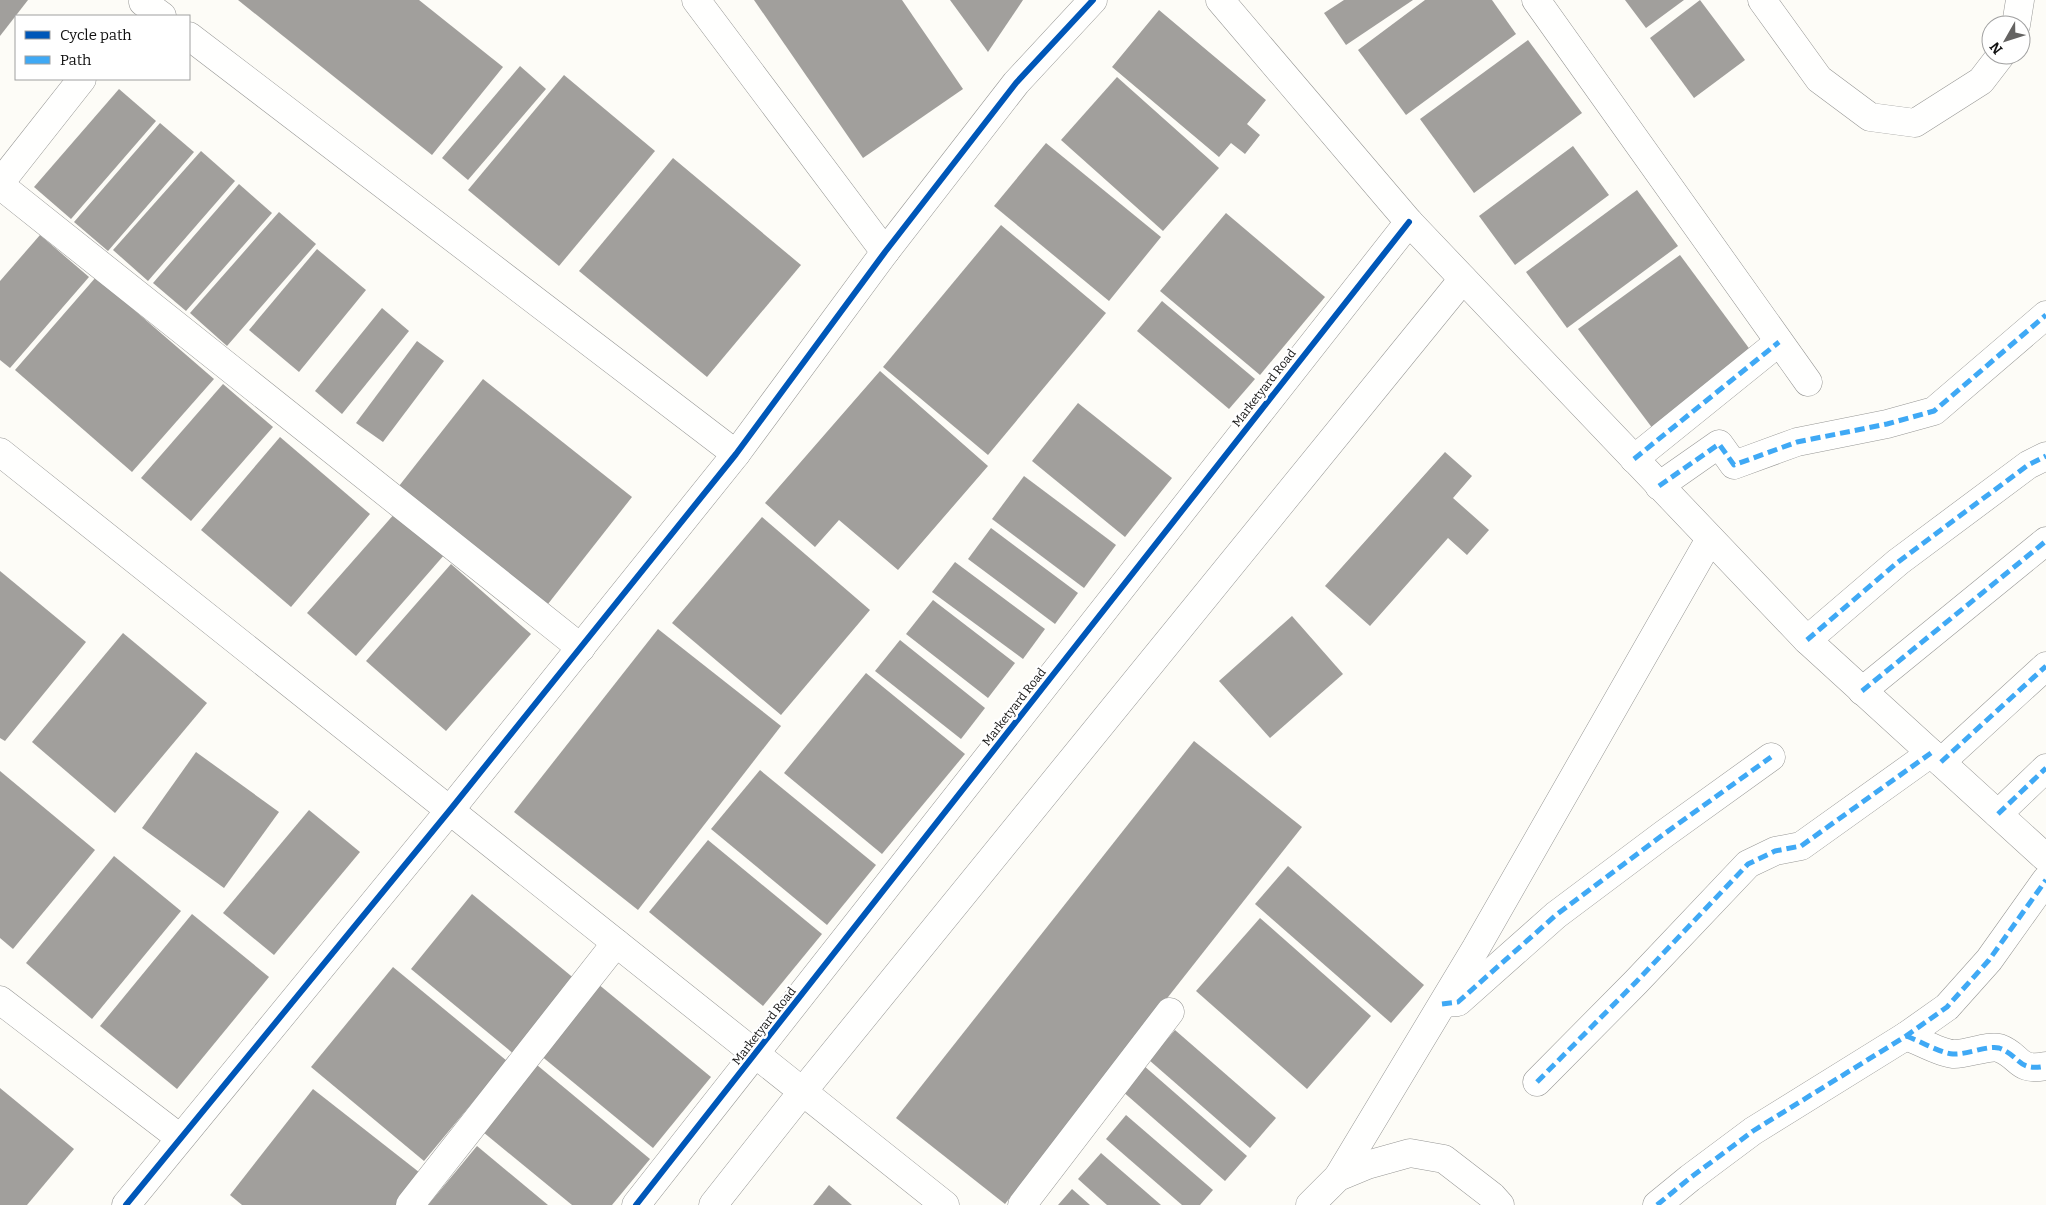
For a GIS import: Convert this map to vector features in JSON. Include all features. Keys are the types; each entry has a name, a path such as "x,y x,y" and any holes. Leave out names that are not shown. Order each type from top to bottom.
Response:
{"street":[{"path":"696,0 885,252"},
{"path":"126,1205 450,810 736,454 885,252 1016,82 1094,0"},
{"path":"1220,0 1409,222 1807,640 2046,858"},
{"path":"1536,0 1808,382"},
{"path":"1762,0 1819,79 1870,118 1915,123 1981,81 1993,65"},
{"path":"2018,15 2020,0"},
{"path":"190,37 736,454"},
{"path":"81,80 0,184 581,648"},
{"name":"Marketyard Road","path":"636,1205 1409,222"},
{"path":"713,1205 1463,280"},
{"path":"1659,486 1720,444 1734,465 1797,442 1887,424 1934,410 2046,315"},
{"path":"1634,459 1779,342"},
{"path":"0,452 945,1205"},
{"path":"1807,640 1898,562 2028,465 2046,456"},
{"path":"1310,1205 1338,1177 1476,948 1710,538"},
{"path":"1862,691 2046,541"},
{"path":"1537,1082 1636,982 1748,864 1775,851 1801,846 1936,758 2046,666"},
{"path":"1442,1004 1458,1002 1556,915 1771,757"},
{"path":"1998,814 2046,768"},
{"path":"1657,1205 1753,1131 1906,1036 1947,1007 1989,960 2046,880"},
{"path":"410,1205 616,943"},
{"path":"0,1000 180,1138"},
{"path":"1022,1205 1170,1012"},
{"path":"1906,1036 1940,1051 1954,1054 1996,1047 2010,1053 2019,1063 2029,1068 2046,1066"},
{"path":"1338,1177 1367,1165 1410,1152 1444,1159 1492,1196 1500,1205"}],"building":[{"path":"0,0 28,0 15,15 0,36"},
{"path":"238,0 419,0 503,67 432,155"},
{"path":"754,0 902,0 963,89 863,158"},
{"path":"950,0 1023,0 988,52"},
{"path":"1344,0 1413,0 1346,45 1324,13"},
{"path":"1425,0 1492,0 1516,34 1406,115 1358,50"},
{"path":"1625,0 1684,0 1646,28"},
{"path":"1700,0 1745,60 1694,98 1650,38"},
{"path":"1159,10 1266,100 1247,124 1260,135 1245,154 1231,143 1219,157 1112,67"},
{"path":"1528,40 1582,113 1474,193 1420,119"},
{"path":"520,66 546,89 468,180 442,158"},
{"path":"564,75 655,151 559,266 468,190"},
{"path":"1117,77 1219,168 1163,231 1061,140"},
{"path":"119,89 156,121 71,219 34,187"},
{"path":"160,123 194,152 108,251 74,222"},
{"path":"1046,143 1161,237 1109,301 994,206"},
{"path":"1573,146 1609,195 1515,265 1479,216"},
{"path":"201,151 235,181 148,281 113,250"},
{"path":"673,158 801,265 707,377 579,271"},
{"path":"239,184 272,213 186,311 153,283"},
{"path":"1637,190 1678,246 1567,328 1526,272"},
{"path":"279,212 316,244 227,346 190,313"},
{"path":"1226,213 1325,297 1260,375 1160,291"},
{"path":"1001,225 1106,313 988,455 883,367"},
{"path":"40,235 89,277 10,368 0,360 0,281"},
{"path":"317,249 366,290 299,372 249,330"},
{"path":"1680,255 1754,355 1653,429 1578,329"},
{"path":"96,277 214,379 132,472 15,370"},
{"path":"1162,301 1255,379 1229,409 1137,331"},
{"path":"382,308 409,331 342,414 315,391"},
{"path":"417,341 444,361 383,442 356,423"},
{"path":"880,371 988,466 898,570 839,520 815,547 765,503"},
{"path":"483,379 632,497 548,604 399,486"},
{"path":"223,384 273,427 191,521 141,478"},
{"path":"1078,403 1172,478 1125,537 1032,461"},
{"path":"280,437 370,514 291,607 201,530"},
{"path":"1445,452 1472,476 1453,498 1489,530 1467,555 1448,538 1370,626 1325,586"},
{"path":"1024,476 1116,545 1084,588 992,519"},
{"path":"396,512 445,554 356,656 307,613"},
{"path":"762,517 870,610 781,715 672,623"},
{"path":"991,528 1078,593 1055,624 968,559"},
{"path":"955,562 1045,629 1023,659 932,592"},
{"path":"451,564 531,634 446,731 366,661"},
{"path":"0,571 86,642 5,741 0,738"},
{"path":"933,600 1015,663 988,698 906,634"},
{"path":"1292,616 1343,674 1270,738 1219,681"},
{"path":"658,629 781,726 638,910 514,812"},
{"path":"123,633 207,703 115,813 32,742"},
{"path":"900,640 985,708 961,739 875,671"},
{"path":"866,673 965,754 882,854 784,773"},
{"path":"1194,741 1302,827 1005,1204 896,1118"},
{"path":"196,752 279,812 224,888 142,828"},
{"path":"760,770 876,865 827,925 711,829"},
{"path":"0,771 95,850 13,949 0,938"},
{"path":"309,810 360,852 274,955 223,913"},
{"path":"708,840 822,934 763,1006 649,912"},
{"path":"114,856 181,911 92,1019 26,963"},
{"path":"1288,866 1424,985 1391,1023 1255,904"},
{"path":"472,894 576,980 515,1055 411,969"},
{"path":"192,914 269,977 177,1089 100,1026"},
{"path":"1260,918 1371,1016 1307,1089 1196,991"},
{"path":"393,967 507,1061 424,1161 311,1067"},
{"path":"592,979 711,1077 653,1148 534,1050"},
{"path":"1175,1030 1276,1118 1250,1148 1149,1060"},
{"path":"537,1065 650,1159 612,1205 572,1205 483,1132"},
{"path":"1143,1065 1247,1156 1225,1181 1121,1090"},
{"path":"0,1088 74,1149 27,1205 0,1205"},
{"path":"313,1089 424,1176 401,1205 242,1205 230,1195"},
{"path":"1126,1115 1213,1190 1200,1205 1182,1205 1106,1139"},
{"path":"477,1146 548,1205 428,1205"},
{"path":"1101,1153 1161,1205 1107,1205 1078,1179"},
{"path":"829,1185 852,1205 813,1205"},
{"path":"1072,1189 1090,1205 1058,1205"}],"marked path":[{"path":"1659,486 1719,444 1734,465 1797,442 1887,424 1934,411 2046,315"},
{"path":"1634,459 1779,342"},
{"path":"1807,640 1898,562 2028,465 2046,456"},
{"path":"1862,691 2046,541"},
{"path":"1941,762 2046,666"},
{"path":"1537,1082 1636,982 1748,864 1775,851 1801,846 1931,753"},
{"path":"1442,1004 1458,1002 1556,915 1771,757"},
{"path":"1998,814 2046,768"},
{"path":"1657,1205 1753,1131 1906,1036 1947,1007 1989,960 2046,880"},
{"path":"1906,1036 1948,1053 1958,1054 1994,1047 2006,1051 2024,1065 2030,1067 2046,1066"}],"cycle path":[{"path":"126,1205 450,810 736,454 885,252 1016,83 1093,0"},
{"path":"636,1205 1409,222"}]}
